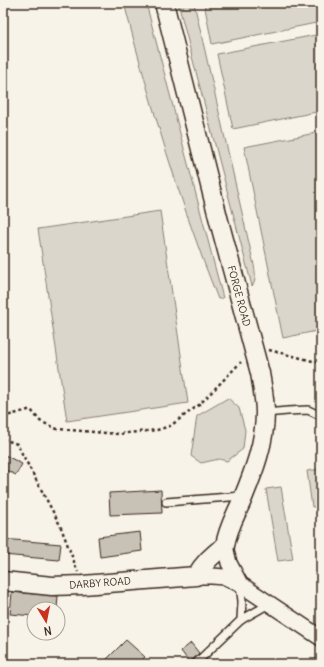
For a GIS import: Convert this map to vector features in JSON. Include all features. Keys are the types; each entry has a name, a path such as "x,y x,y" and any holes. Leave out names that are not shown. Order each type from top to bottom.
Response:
{"street":[{"name":"FORGE ROAD","path":"164,3 219,221 254,350 263,392 265,413 262,444 244,496 226,538 226,546"},
{"path":"240,584 229,563 226,546 214,555 200,569 196,576 224,577 240,584 321,638"},
{"name":"DARBY ROAD","path":"3,581 52,586 196,576"}],"lane":[{"path":"265,413 288,410 308,410 321,416"},
{"path":"166,502 244,496"},
{"path":"240,584 242,620"},
{"path":"195,664 242,620 269,604"}],"path":[{"path":"3,417 31,410 40,421 57,429 118,434 157,430 170,426 199,405 254,350 268,350 321,363"},
{"path":"3,439 17,444 60,525 83,585"}],"shaded area":[{"path":"124,3 146,3 223,298 218,299 178,190 144,78"},
{"path":"178,3 194,3 254,265 255,279 252,286"},
{"path":"204,3 321,3 321,22 212,44"},
{"path":"321,34 321,111 233,129 217,54"},
{"path":"321,132 321,330 283,338 244,147"},
{"path":"160,211 188,403 67,421 38,229"},
{"path":"228,398 239,408 245,430 243,449 227,461 219,459 201,463 191,456 197,416"},
{"path":"321,469 321,506 312,507 307,471"},
{"path":"281,487 293,559 278,561 266,489"}],"building":[{"path":"3,454 22,464 16,475 3,469"},
{"path":"161,490 162,513 110,515 109,493"},
{"path":"140,532 142,551 100,557 98,537"},
{"path":"3,539 61,544 59,560 3,555"},
{"path":"12,592 58,596 58,601 26,601 26,615 10,614"},
{"path":"126,640 145,657 138,664 102,664"},
{"path":"191,643 199,653 190,663 181,651"}]}
